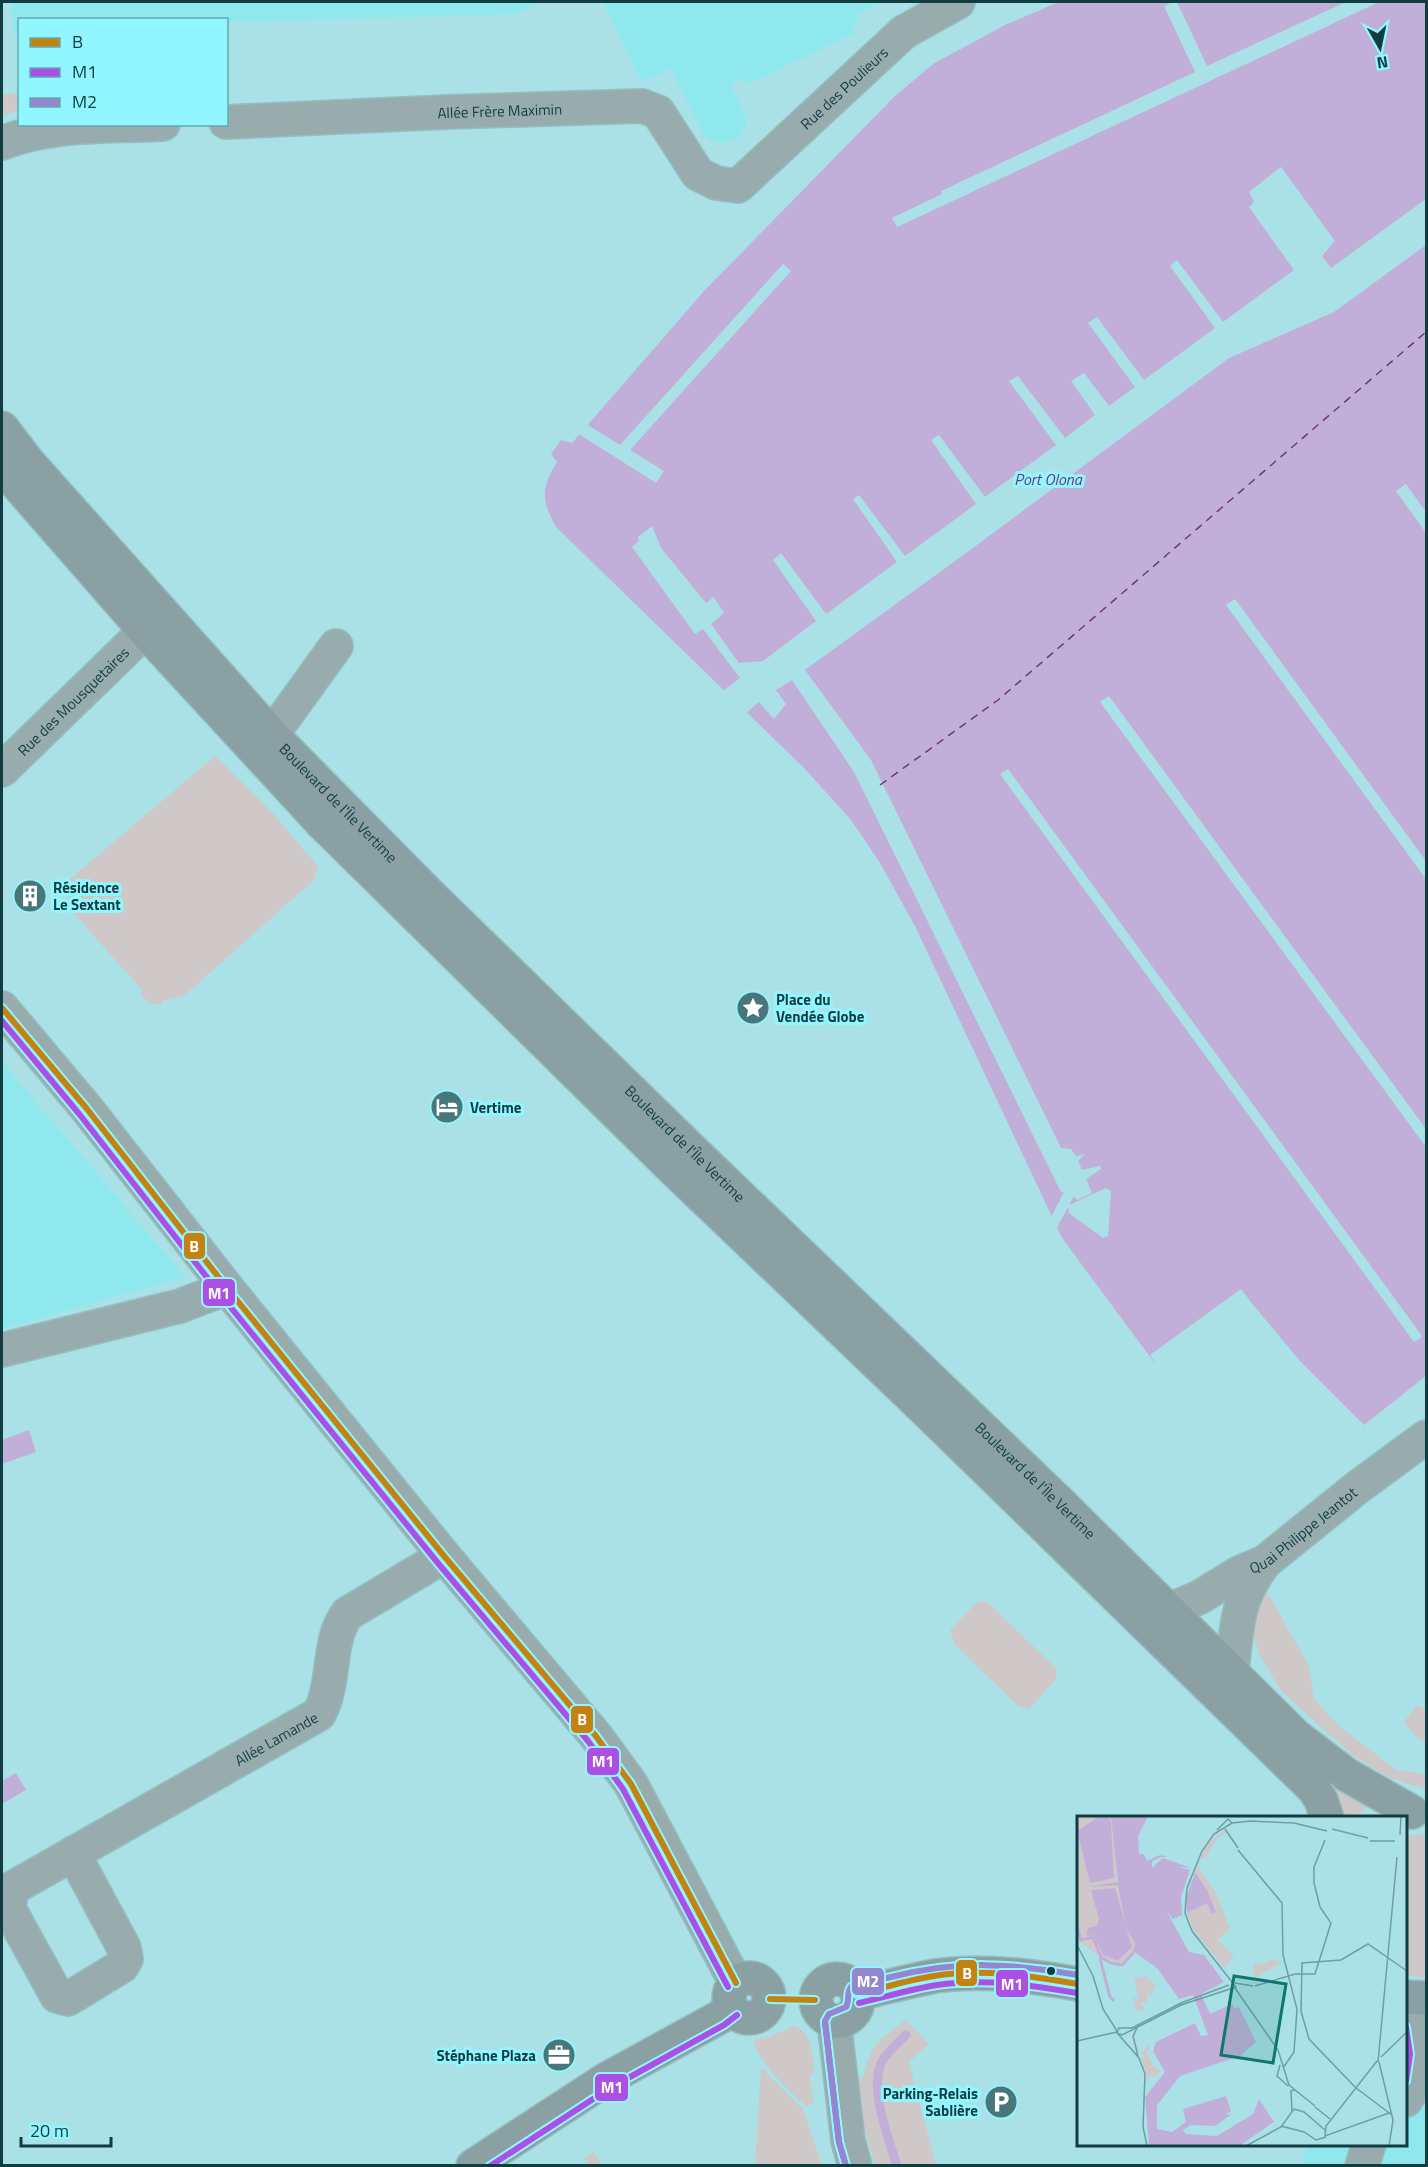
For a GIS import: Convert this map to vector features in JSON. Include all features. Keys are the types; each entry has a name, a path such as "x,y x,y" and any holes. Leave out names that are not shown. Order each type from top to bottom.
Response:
{"main road":[{"name":"Boulevard de l'Île Vertime","path":"2,428 27,462 269,732 436,900 1170,1610 1296,1736 1347,1775 1409,1814"},
{"name":"Boulevard de l'Île Vertime","path":"2,467 146,631 322,823 673,1169 917,1402 1314,1789 1326,1816"},
{"path":"733,1995 741,2017 754,2018 765,2011 770,1999 825,2010 841,2021 851,2016 858,2006 857,1994 936,1976 965,1973 1025,1976 1077,1984"},
{"path":"473,2166 605,2080 720,2017 733,1995"},
{"path":"1407,1997 1426,1998"}],"street":[{"name":"Rue des Poulieurs","path":"738,186 904,32 958,2"},
{"name":"Allée Frère Maximin","path":"228,122 458,111 642,106 658,112 698,174 716,183 738,186"},
{"path":"2,143 25,134 45,130 124,126"},
{"name":"Rue des Mousquetaires","path":"7,766 146,631"},
{"path":"269,732 281,722 336,646"},
{"path":"2,1008 87,1109 227,1288 444,1556 566,1699 631,1784 733,1995"},
{"path":"2,1350 180,1306 227,1288"},
{"name":"Quai Philippe Jeantot","path":"1170,1610 1200,1597 1265,1562 1358,1487 1426,1437"},
{"name":"Allée Lamande","path":"73,1854 319,1714 326,1696 336,1637 340,1624 347,1614 444,1556"},
{"path":"1232,1671 1241,1604 1247,1587 1265,1562"},
{"path":"1407,2008 1419,2043 1420,2062 1417,2081 1407,2098"},
{"path":"825,2010 848,2141 855,2166"},
{"path":"1362,2166 1369,2146"}],"shaded area":[{"path":"12,2 541,2 516,14 228,22 228,18 18,18 18,31 13,31"},
{"path":"603,2 883,2 855,15 858,22 852,26 855,33 747,85 743,78 731,85 744,112 746,126 737,138 724,142 710,140 703,133 671,69 642,82"},
{"path":"18,93 18,110 2,116 2,95"},
{"path":"215,756 269,809 317,865 315,879 185,995 162,1001 162,1005 149,1003 140,994 143,991 70,909 67,912 70,879"},
{"path":"2,1062 185,1277 2,1329"},
{"path":"1266,1590 1309,1666 1314,1699 1338,1725 1396,1770 1426,1774 1426,1789 1390,1778 1352,1755 1281,1691 1260,1656 1252,1631 1254,1613"},
{"path":"986,1601 1056,1668 1056,1679 1029,1709 1018,1706 954,1644 950,1630 976,1603"},
{"path":"1417,1705 1426,1709 1426,1741 1419,1740 1404,1722"},
{"path":"1293,1745 1332,1782 1369,1807 1354,1816 1341,1816"},
{"path":"1426,1834 1426,1978 1407,1975 1407,1836"},
{"path":"906,2020 929,2044 909,2062 936,2165 875,2165 859,2110 854,2079 863,2078 869,2057 878,2043"},
{"path":"794,2026 805,2033 808,2039 815,2072 810,2075 813,2104 806,2106 767,2067 753,2040 771,2036"},
{"path":"1426,2057 1426,2165 1300,2166 1309,2146 1407,2146 1407,2062"},
{"path":"761,2067 803,2109 822,2165 755,2165"},
{"path":"594,2152 602,2165 589,2165 584,2158"}],"water":[{"name":"Port Olona","path":"1059,2 1426,2 1426,1376 1364,1425 1300,1361 1249,1300 1156,1365 1062,1238 915,926 880,863 851,820 804,768 556,527 546,501 548,479 557,462 551,454 561,440 572,443 704,291 895,96 933,64 1005,25"},
{"path":"29,1430 36,1452 2,1464 2,1440"},
{"path":"16,1773 26,1790 2,1804 2,1781"}],"pier":[{"path":"1177,2 1207,66 1346,2 1379,2 897,227 892,218 942,194 941,191 1195,72 1164,6"},
{"path":"1281,167 1335,241 1322,256 1331,268 1426,199 1426,245 1334,312 1229,358 805,670 871,760 1061,1148 1071,1149 1076,1156 1085,1154 1078,1161 1082,1170 1100,1166 1101,1169 1086,1179 1092,1193 1077,1200 1074,1196 1069,1205 1106,1188 1111,1191 1108,1236 1103,1238 1069,1213 1068,1207 1055,1231 1050,1219 1064,1192 1061,1192 854,772 792,680 776,690 786,704 774,719 759,702 745,714 722,692 740,678 703,629 695,634 632,547 639,541 638,537 652,526 661,548 706,603 714,597 724,613 711,624 739,663 763,661 816,621 773,560 781,553 826,614 897,562 853,499 859,495 905,556 976,504 931,440 939,435 985,497 1056,445 1009,381 1018,376 1065,438 1095,415 1071,381 1084,373 1109,406 1135,387 1088,323 1097,317 1144,380 1215,328 1170,266 1177,260 1223,322 1294,270 1249,207 1254,202 1249,192"},
{"path":"783,264 791,271 630,450 664,471 656,483 577,433 586,424 620,445"},
{"path":"1406,484 1426,512 1426,533 1396,491"},
{"path":"1235,599 1426,861 1426,879 1226,605"},
{"path":"1109,696 1426,1129 1426,1147 1100,702"},
{"path":"1008,769 1422,1336 1418,1340 1414,1342 1000,774"},
{"path":"1241,1289 1279,1340 1248,1304 1158,1368 1150,1355"}],"waterway":[{"path":"897,2166 881,2112 877,2083 883,2060 906,2035"}],"ferry route":[{"path":"880,785 998,700 1426,332"}],"transit line":[{"name":"B","path":"2,1008 87,1109 227,1288 444,1556 595,1735 631,1784 736,1983"},
{"name":"M1","path":"2,1021 80,1115 220,1294 437,1562 588,1741 623,1789 728,1987"},
{"name":"M2","path":"846,2166 839,2142 825,2021 829,2014 846,2007 851,1987 916,1972 962,1966 1007,1966 1077,1975"},
{"name":"B","path":"857,1994 924,1978 970,1973 1024,1976 1077,1984"},
{"name":"M1","path":"859,2003 927,1987 972,1982 1025,1985 1077,1993"},
{"name":"B","path":"770,1999 815,2000"},
{"name":"M1","path":"490,2166 610,2088 724,2025 737,2015"},
{"name":"M1","path":"825,2022 839,2142 846,2166"},
{"name":"M1","path":"1407,2034 1410,2054 1407,2074"}],"place":[{"name":"Résidence Le Sextant","path":"30,896"},
{"name":"Place du Vendée Globe","path":"753,1008"},
{"name":"Vertime","path":"447,1107"},
{"name":"Stéphane Plaza","path":"559,2055"},
{"name":"Parking-Relais Sablière","path":"1001,2102"}]}
